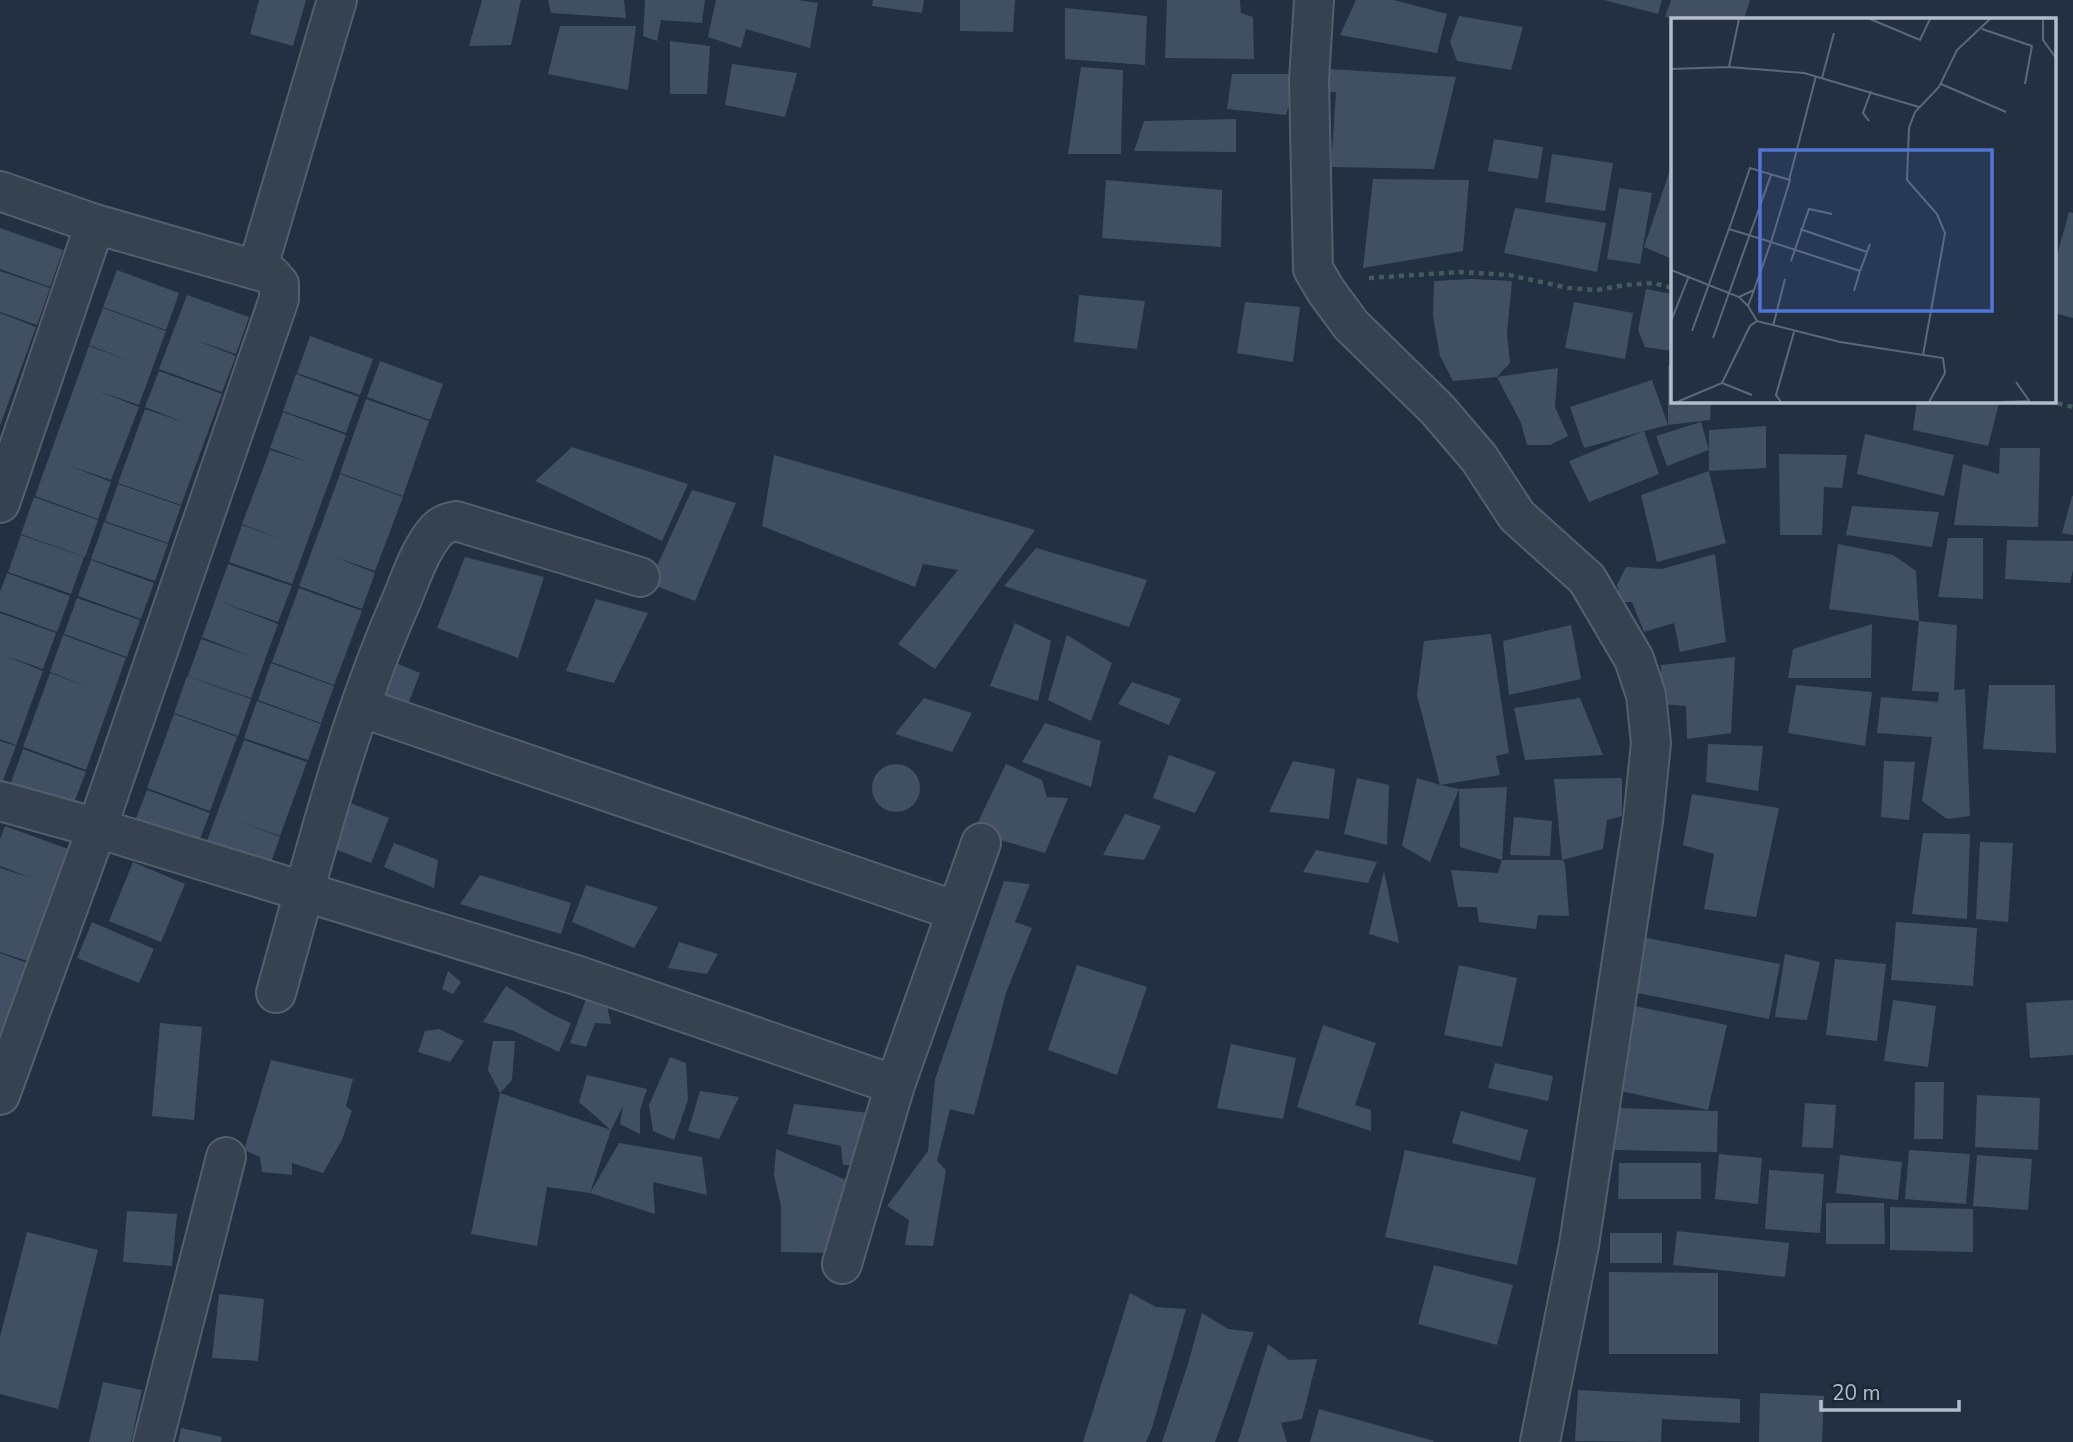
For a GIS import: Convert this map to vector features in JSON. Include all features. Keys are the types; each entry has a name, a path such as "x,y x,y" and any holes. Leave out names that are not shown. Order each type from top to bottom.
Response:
{"street":[{"path":"257,270 337,0"},
{"path":"1314,0 1309,80 1312,269 1351,325 1437,409 1479,458 1517,516 1587,579 1634,659 1646,695 1651,743 1643,821 1579,1245 1540,1442"},
{"path":"0,191 95,224 270,274 279,284 279,299 97,828 0,1095"},
{"path":"0,503 95,224"},
{"path":"276,993 360,707 386,635 421,555 438,529 445,523 456,521 640,576"},
{"path":"360,707 956,911"},
{"path":"0,801 305,890 576,975 895,1085"},
{"path":"842,1264 895,1085 981,843"},
{"path":"153,1442 226,1157"}],"path":[{"path":"1325,291 1340,282 1365,278 1460,272 1509,275 1568,288 1587,289 1654,283 1671,288"},
{"path":"2052,402 2073,407"}],"building":[{"path":"259,0 306,0 293,46 250,34"},
{"path":"482,0 521,0 511,45 469,46"},
{"path":"548,0 624,0 626,18 551,13"},
{"path":"645,0 705,0 702,23 661,20 657,41 643,36"},
{"path":"716,0 798,0 818,3 810,48 746,29 741,48 708,37"},
{"path":"873,0 924,0 922,13 872,6"},
{"path":"960,0 1015,0 1013,32 960,31"},
{"path":"1167,0 1240,0 1241,13 1253,17 1254,59 1165,58"},
{"path":"1356,0 1394,0 1447,14 1437,53 1340,35"},
{"path":"1604,0 1662,0 1658,14"},
{"path":"1671,0 1750,0 1744,18 1665,17"},
{"path":"1065,8 1147,16 1145,65 1065,59"},
{"path":"1459,16 1523,27 1511,70 1457,61 1450,42"},
{"path":"560,26 636,26 628,90 548,74"},
{"path":"670,41 710,46 707,94 670,94"},
{"path":"732,64 797,73 785,117 725,105"},
{"path":"1081,67 1123,70 1121,154 1068,154"},
{"path":"1329,69 1456,77 1434,169 1331,167 1336,92 1322,92"},
{"path":"1232,74 1298,74 1286,115 1227,109"},
{"path":"1236,119 1236,152 1134,151 1144,121"},
{"path":"1494,139 1543,147 1538,179 1488,171"},
{"path":"1552,154 1613,163 1605,211 1545,202"},
{"path":"1671,167 1671,259 1644,247"},
{"path":"1373,179 1469,180 1463,251 1363,268"},
{"path":"1106,180 1222,190 1221,247 1102,238"},
{"path":"1619,188 1652,193 1640,264 1607,259"},
{"path":"1515,208 1606,223 1597,272 1504,253"},
{"path":"2069,212 2073,213 2073,318 2056,314 2056,259"},
{"path":"0,228 63,250 50,287 0,269"},
{"path":"117,270 179,293 166,330 103,307"},
{"path":"0,271 50,288 37,325 0,312"},
{"path":"1434,281 1512,281 1507,333 1510,363 1497,377 1453,381 1440,356 1433,316"},
{"path":"1646,289 1671,294 1671,351 1645,347 1638,330"},
{"path":"187,295 249,317 236,354 195,340 236,356 222,392 159,369"},
{"path":"1079,295 1145,301 1137,349 1074,342"},
{"path":"1245,302 1300,307 1293,362 1237,353"},
{"path":"1574,302 1633,313 1625,359 1565,348"},
{"path":"103,308 166,331 139,405 98,391 139,407 111,480 70,466 111,482 98,519 35,496 89,346 130,361 89,345"},
{"path":"0,313 36,327 0,426"},
{"path":"310,336 373,359 360,395 297,373"},
{"path":"380,361 443,384 430,420 367,397"},
{"path":"1668,366 1671,366 1671,402 1711,402 1710,420 1668,425"},
{"path":"1558,368 1555,407 1568,436 1550,445 1527,445 1521,423 1497,377"},
{"path":"159,371 222,394 181,505 118,483 145,409 186,423 145,407"},
{"path":"296,374 359,397 346,433 283,411"},
{"path":"1652,380 1668,425 1584,448 1570,407"},
{"path":"366,399 429,421 403,496 340,473"},
{"path":"1917,402 1999,403 1988,446 1913,430"},
{"path":"283,412 346,435 292,584 229,562 242,525 283,540 242,524 270,450 311,463 270,448"},
{"path":"1701,422 1709,450 1667,466 1656,436"},
{"path":"1766,426 1766,468 1709,471 1709,430"},
{"path":"1644,431 1659,474 1589,502 1569,461"},
{"path":"1865,434 1954,455 1944,496 1857,474"},
{"path":"572,447 688,484 662,541 535,481"},
{"path":"2000,448 2040,448 2038,527 1954,525 1963,464 1999,474"},
{"path":"1779,454 1847,455 1842,488 1824,487 1822,535 1780,535"},
{"path":"774,455 1035,530 935,669 898,644 958,570 923,564 915,587 762,526"},
{"path":"1709,471 1726,543 1657,562 1641,495"},
{"path":"340,474 403,497 375,571 335,557 375,573 362,609 299,586"},
{"path":"118,484 181,506 168,543 105,521"},
{"path":"692,490 736,503 695,601 649,583"},
{"path":"2073,496 2073,535 2062,533"},
{"path":"34,497 98,520 85,557 21,534"},
{"path":"1852,506 1939,512 1932,547 1846,535"},
{"path":"104,522 168,544 155,581 91,559"},
{"path":"21,535 84,557 71,594 8,572"},
{"path":"1948,538 1983,538 1983,599 1938,597"},
{"path":"2007,540 2073,541 2070,583 2005,579"},
{"path":"1838,544 1893,555 1916,571 1919,621 1829,609"},
{"path":"1036,548 1147,580 1129,627 1004,586"},
{"path":"1715,554 1726,642 1680,652 1674,623 1644,632 1632,602 1621,602 1617,585 1626,567 1662,569"},
{"path":"465,557 544,577 518,658 437,628"},
{"path":"91,560 154,583 141,619 78,596"},
{"path":"228,564 292,586 278,622 219,601 278,624 251,698 188,676 201,639 250,656 202,637"},
{"path":"7,573 70,596 57,632 0,611 0,592"},
{"path":"299,588 362,611 334,685 272,662"},
{"path":"77,598 140,620 127,657 64,634"},
{"path":"596,599 648,613 614,683 566,671"},
{"path":"0,613 56,633 43,669 3,655 43,671 16,745 0,739"},
{"path":"1919,621 1957,625 1954,690 1965,689 1970,816 1947,819 1922,801 1932,737 1877,733 1881,697 1938,702 1939,692 1912,691"},
{"path":"1015,623 1051,641 1038,701 990,686"},
{"path":"1872,624 1871,678 1788,678 1793,649"},
{"path":"1571,625 1581,679 1509,695 1503,641"},
{"path":"1491,634 1509,753 1496,756 1500,775 1440,785 1417,695 1424,641"},
{"path":"63,635 126,658 86,770 23,747 50,673 91,688 50,672"},
{"path":"1067,635 1112,663 1091,721 1048,700"},
{"path":"1735,657 1731,733 1687,739 1686,706 1661,704 1661,665"},
{"path":"391,661 420,673 408,705 378,693"},
{"path":"271,663 334,686 321,723 258,700"},
{"path":"187,676 251,699 238,736 174,713"},
{"path":"1132,682 1181,699 1169,725 1118,704"},
{"path":"1796,685 1872,692 1865,746 1788,733"},
{"path":"1989,685 2055,685 2056,753 1983,749"},
{"path":"924,698 972,713 952,752 895,734"},
{"path":"1580,698 1603,755 1525,760 1514,708"},
{"path":"257,701 321,724 308,760 244,738"},
{"path":"174,714 237,737 210,811 147,788"},
{"path":"1045,723 1101,741 1091,787 1022,762"},
{"path":"244,740 307,762 280,836 239,821 280,837 267,874 203,852"},
{"path":"0,741 16,746 2,783 0,782"},
{"path":"1708,744 1763,746 1758,791 1706,782"},
{"path":"23,749 86,772 72,808 10,785"},
{"path":"1169,755 1216,772 1195,813 1153,798"},
{"path":"1293,761 1335,769 1329,819 1269,812"},
{"path":"1884,761 1915,762 1909,820 1881,817"},
{"path":"896,764 913,771 920,788 913,805 896,812 879,805 872,788 879,771"},
{"path":"1006,764 1042,780 1047,797 1068,798 1045,853 973,832"},
{"path":"1357,778 1389,785 1387,845 1344,834"},
{"path":"1417,778 1459,789 1430,862 1402,846"},
{"path":"1622,778 1622,816 1607,820 1603,849 1562,860 1554,779"},
{"path":"1507,787 1502,860 1460,847 1459,789"},
{"path":"147,790 210,813 196,849 133,826"},
{"path":"1692,794 1779,808 1756,917 1704,909 1714,854 1683,845"},
{"path":"345,801 389,818 371,863 327,846"},
{"path":"1125,814 1161,826 1144,860 1103,855"},
{"path":"1514,817 1552,821 1550,856 1510,855"},
{"path":"5,826 68,849 27,961 0,952 0,868 32,878 0,866 0,839"},
{"path":"1923,833 1970,834 1967,919 1912,914"},
{"path":"1980,842 2013,843 2008,922 1976,919"},
{"path":"394,843 438,860 434,888 384,867"},
{"path":"1316,850 1377,862 1368,883 1303,872"},
{"path":"1502,860 1562,860 1565,863 1569,916 1538,915 1536,929 1479,922 1477,907 1458,907 1451,870 1498,873"},
{"path":"133,862 185,884 161,942 109,921"},
{"path":"1384,871 1399,943 1369,934"},
{"path":"480,875 571,903 561,934 460,904"},
{"path":"1004,881 1030,884 1015,922 1032,928 1006,993 974,1115 950,1109 937,1161 946,1170 933,1246 905,1245 909,1220 887,1206 928,1151 935,1079"},
{"path":"586,885 658,907 634,948 572,922"},
{"path":"92,922 154,949 139,983 77,958"},
{"path":"1896,922 1977,928 1973,986 1891,980"},
{"path":"1632,935 1780,964 1769,1019 1622,990"},
{"path":"679,942 718,954 707,974 668,968"},
{"path":"0,953 27,963 0,1036"},
{"path":"1785,954 1820,962 1807,1020 1775,1017"},
{"path":"1835,959 1886,964 1877,1041 1826,1035"},
{"path":"1077,965 1147,987 1117,1075 1048,1050"},
{"path":"1459,965 1517,978 1502,1047 1444,1035"},
{"path":"448,971 461,982 453,994 442,989"},
{"path":"506,986 571,1023 559,1052 514,1031 483,1022"},
{"path":"586,999 607,1006 611,1024 595,1023 586,1047 570,1043"},
{"path":"1893,1000 1936,1006 1928,1067 1884,1061"},
{"path":"2073,1000 2073,1055 2030,1058 2026,1003"},
{"path":"1635,1006 1727,1025 1708,1110 1616,1090"},
{"path":"160,1023 202,1027 194,1120 152,1116"},
{"path":"1323,1025 1376,1043 1355,1105 1371,1110 1371,1131 1297,1107"},
{"path":"439,1029 464,1041 450,1062 418,1052 425,1031"},
{"path":"493,1041 515,1041 512,1080 500,1093 488,1070"},
{"path":"1231,1044 1296,1058 1283,1119 1217,1108"},
{"path":"670,1057 686,1063 688,1100 674,1140 653,1131 649,1105"},
{"path":"271,1060 353,1079 346,1106 352,1111 342,1140 323,1173 292,1163 292,1175 262,1172 260,1157 244,1150"},
{"path":"1495,1063 1553,1076 1548,1101 1488,1088"},
{"path":"587,1075 647,1089 640,1110 640,1134 620,1124 623,1106 611,1130 579,1102"},
{"path":"1915,1082 1944,1082 1943,1139 1914,1139"},
{"path":"700,1091 739,1097 719,1139 688,1131"},
{"path":"500,1093 611,1130 590,1193 547,1187 537,1246 471,1234"},
{"path":"1977,1095 2040,1098 2038,1150 1975,1147"},
{"path":"1805,1103 1836,1105 1833,1148 1802,1147"},
{"path":"794,1104 869,1113 854,1165 843,1165 841,1146 787,1134"},
{"path":"1616,1108 1718,1111 1717,1152 1615,1150"},
{"path":"1461,1111 1528,1130 1520,1161 1452,1143"},
{"path":"619,1143 702,1157 707,1195 653,1182 655,1214 590,1193"},
{"path":"776,1149 848,1181 827,1253 781,1252 781,1206 774,1175"},
{"path":"1405,1150 1536,1178 1517,1265 1385,1237"},
{"path":"1909,1150 1970,1154 1966,1204 1905,1199"},
{"path":"1719,1154 1762,1158 1758,1204 1715,1199"},
{"path":"1840,1155 1902,1162 1898,1200 1836,1193"},
{"path":"1977,1155 2032,1159 2028,1210 1973,1206"},
{"path":"1619,1163 1701,1163 1701,1199 1618,1199"},
{"path":"1769,1170 1824,1174 1820,1233 1765,1229"},
{"path":"1826,1203 1884,1203 1885,1244 1826,1244"},
{"path":"1890,1207 1973,1209 1973,1252 1890,1250"},
{"path":"127,1211 177,1214 172,1266 123,1262"},
{"path":"1677,1231 1789,1243 1785,1277 1673,1265"},
{"path":"27,1232 98,1250 58,1409 0,1394 0,1337"},
{"path":"1610,1233 1662,1233 1662,1263 1610,1263"},
{"path":"1434,1265 1513,1285 1497,1345 1418,1324"},
{"path":"1609,1272 1718,1273 1718,1354 1609,1354"},
{"path":"1130,1293 1156,1307 1186,1309 1152,1428 1146,1442 1083,1442"},
{"path":"219,1294 264,1299 258,1361 212,1358"},
{"path":"1202,1313 1228,1329 1254,1332 1215,1442 1162,1442 1188,1364"},
{"path":"1268,1344 1289,1360 1317,1359 1302,1419 1281,1423 1287,1442 1238,1442"},
{"path":"103,1382 142,1390 131,1442 89,1442"},
{"path":"1578,1390 1740,1399 1740,1423 1662,1419 1661,1442 1575,1441"},
{"path":"1760,1393 1824,1396 1822,1442 1759,1442"},
{"path":"1319,1409 1434,1441 1310,1442"},
{"path":"181,1428 222,1437 221,1442 178,1442"}]}
